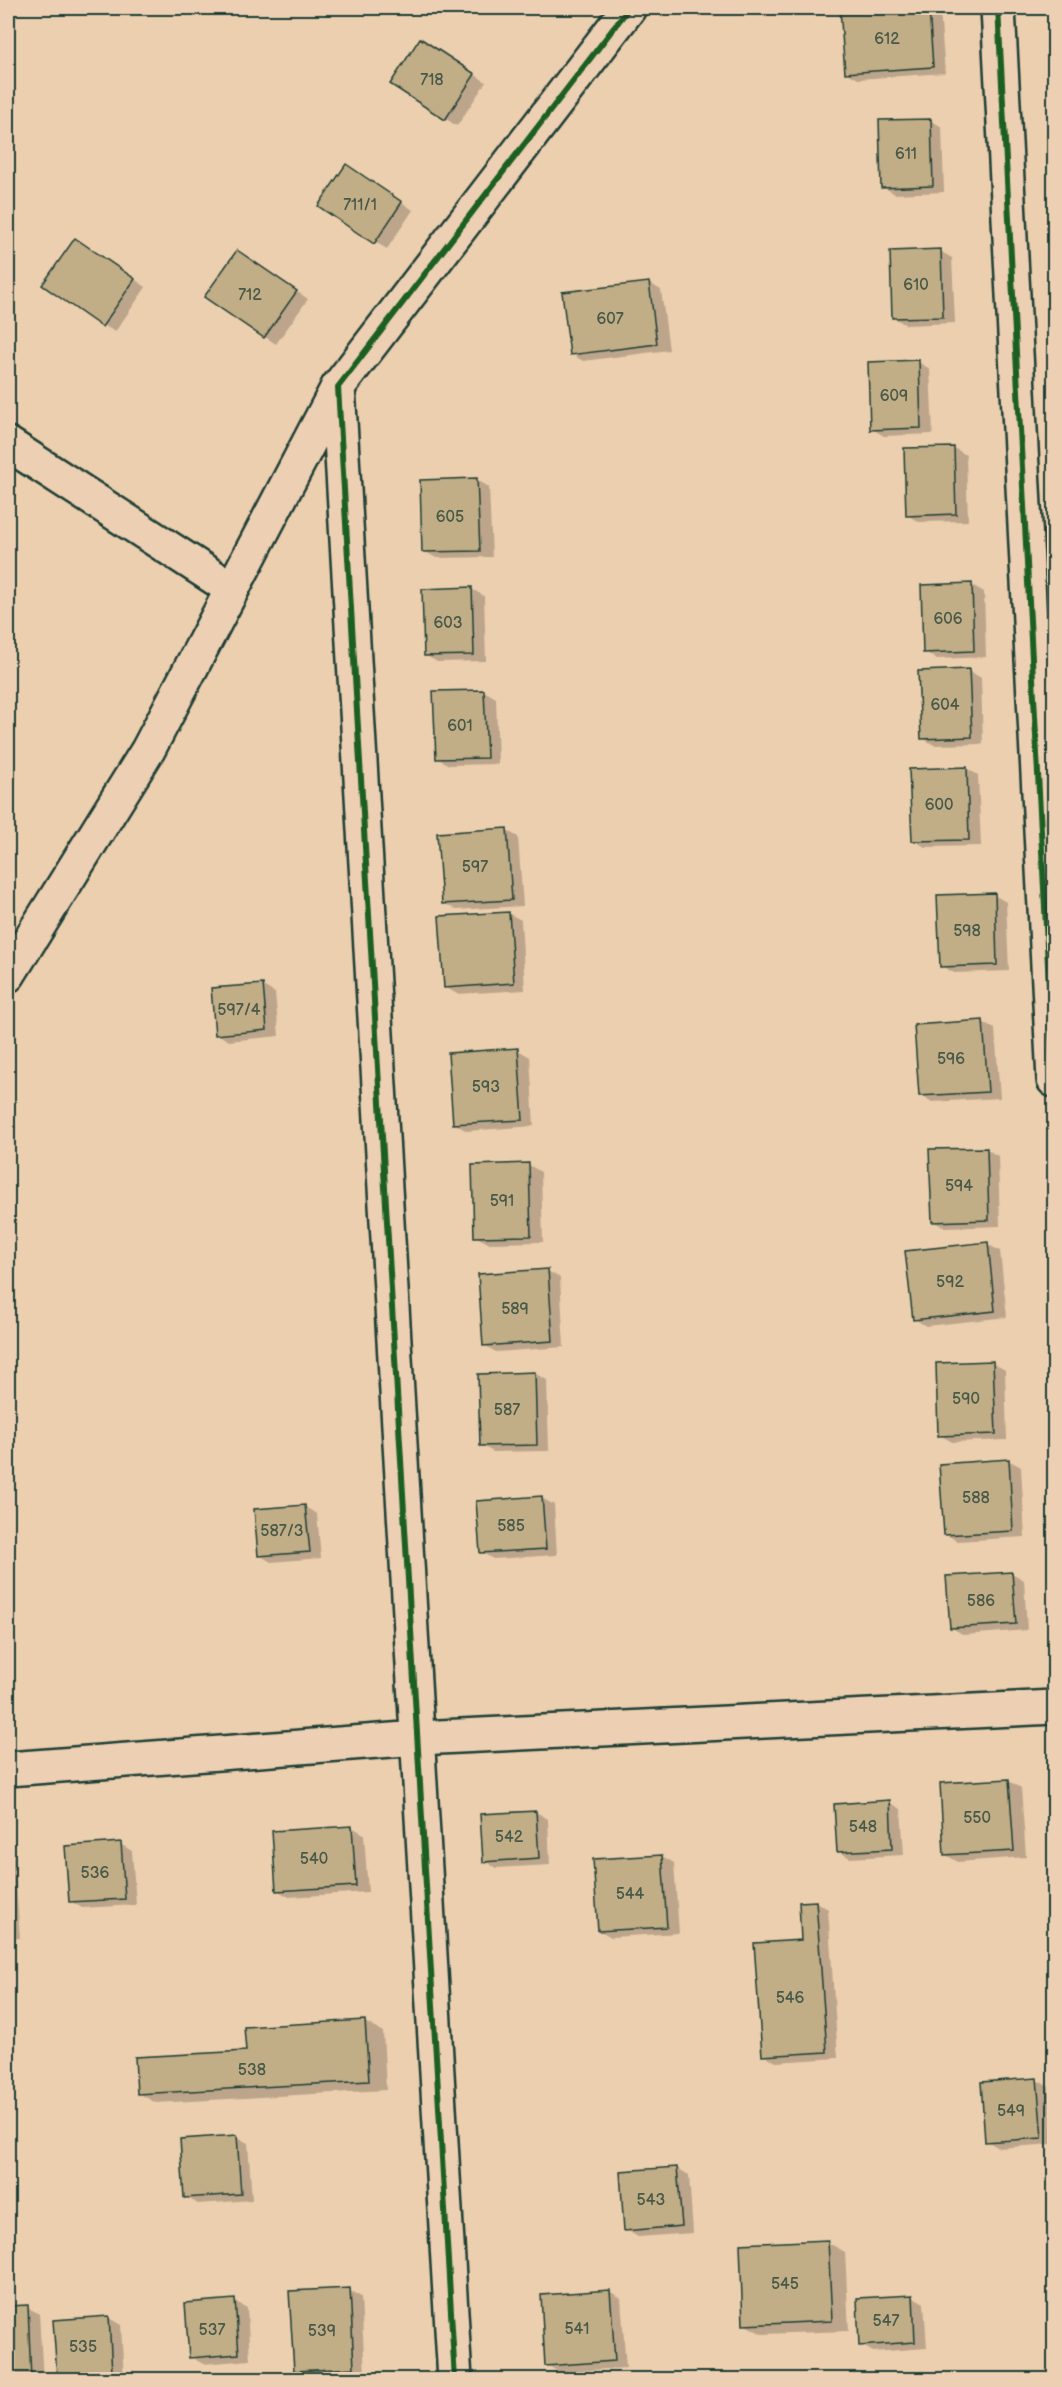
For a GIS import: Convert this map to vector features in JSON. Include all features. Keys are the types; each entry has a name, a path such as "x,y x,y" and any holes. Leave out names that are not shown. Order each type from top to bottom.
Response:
{"street":[{"path":"8,975 148,750 338,387 629,8"},
{"path":"998,8 1054,1080"},
{"path":"338,387 455,2379"},
{"path":"8,444 232,589"},
{"path":"8,1769 418,1738 1054,1707"}],"building":[{"path":"929,8 933,67 845,73 840,9"},
{"path":"420,38 475,74 445,120 390,84"},
{"path":"931,119 933,186 881,188 879,120"},
{"path":"346,164 402,202 374,244 318,206"},
{"path":"75,238 135,279 102,327 42,285"},
{"path":"941,249 943,317 892,318 890,251"},
{"path":"237,250 297,291 264,338 204,297"},
{"path":"649,282 657,344 570,355 562,292"},
{"path":"919,360 921,428 870,430 868,362"},
{"path":"954,447 956,514 906,516 904,448"},
{"path":"477,478 480,551 422,552 420,480"},
{"path":"972,583 974,651 923,653 921,585"},
{"path":"472,587 474,655 424,656 422,589"},
{"path":"969,669 972,737 921,739 918,671"},
{"path":"484,690 487,758 436,759 433,691"},
{"path":"967,767 969,840 912,841 909,769"},
{"path":"507,828 512,900 442,904 437,833"},
{"path":"995,893 997,965 940,967 937,895"},
{"path":"509,912 514,983 444,988 439,916"},
{"path":"263,984 267,1030 215,1035 211,988"},
{"path":"983,1020 988,1092 919,1096 914,1025"},
{"path":"518,1048 523,1120 453,1124 448,1053"},
{"path":"987,1148 989,1220 932,1222 929,1149"},
{"path":"529,1163 531,1236 474,1237 472,1165"},
{"path":"988,1242 995,1311 913,1320 905,1251"},
{"path":"548,1269 553,1341 483,1346 478,1274"},
{"path":"993,1361 996,1434 938,1436 936,1363"},
{"path":"535,1372 537,1445 480,1446 478,1374"},
{"path":"1009,1459 1013,1531 944,1535 939,1464"},
{"path":"542,1496 546,1549 480,1553 476,1501"},
{"path":"305,1505 310,1552 258,1556 254,1509"},
{"path":"1012,1572 1016,1624 950,1628 946,1576"},
{"path":"1009,1779 1014,1851 944,1855 940,1783"},
{"path":"890,1800 892,1849 837,1852 834,1804"},
{"path":"536,1811 539,1858 483,1862 480,1814"},
{"path":"352,1826 356,1886 276,1891 272,1831"},
{"path":"121,1842 125,1899 69,1902 65,1846"},
{"path":"662,1855 667,1927 598,1931 593,1859"},
{"path":"816,1901 827,2052 762,2056 754,1943 801,1940 799,1902"},
{"path":"365,2020 369,2081 137,2094 135,2057 246,2051 244,2027"},
{"path":"1037,2078 1042,2138 985,2142 981,2082"},
{"path":"237,2135 241,2194 184,2198 180,2139"},
{"path":"677,2167 682,2226 624,2231 620,2171"},
{"path":"828,2240 832,2321 743,2325 740,2244"},
{"path":"350,2288 354,2368 294,2371 289,2291"},
{"path":"610,2290 615,2361 545,2366 541,2295"},
{"path":"913,2295 915,2342 859,2346 857,2298"},
{"path":"235,2299 239,2354 189,2358 185,2303"},
{"path":"28,2305 31,2380 8,2380 8,2306"},
{"path":"109,2316 112,2373 57,2376 53,2320"}],"cycle path":[{"path":"455,2380 338,387 629,8"},
{"path":"998,8 1054,1080"}]}
